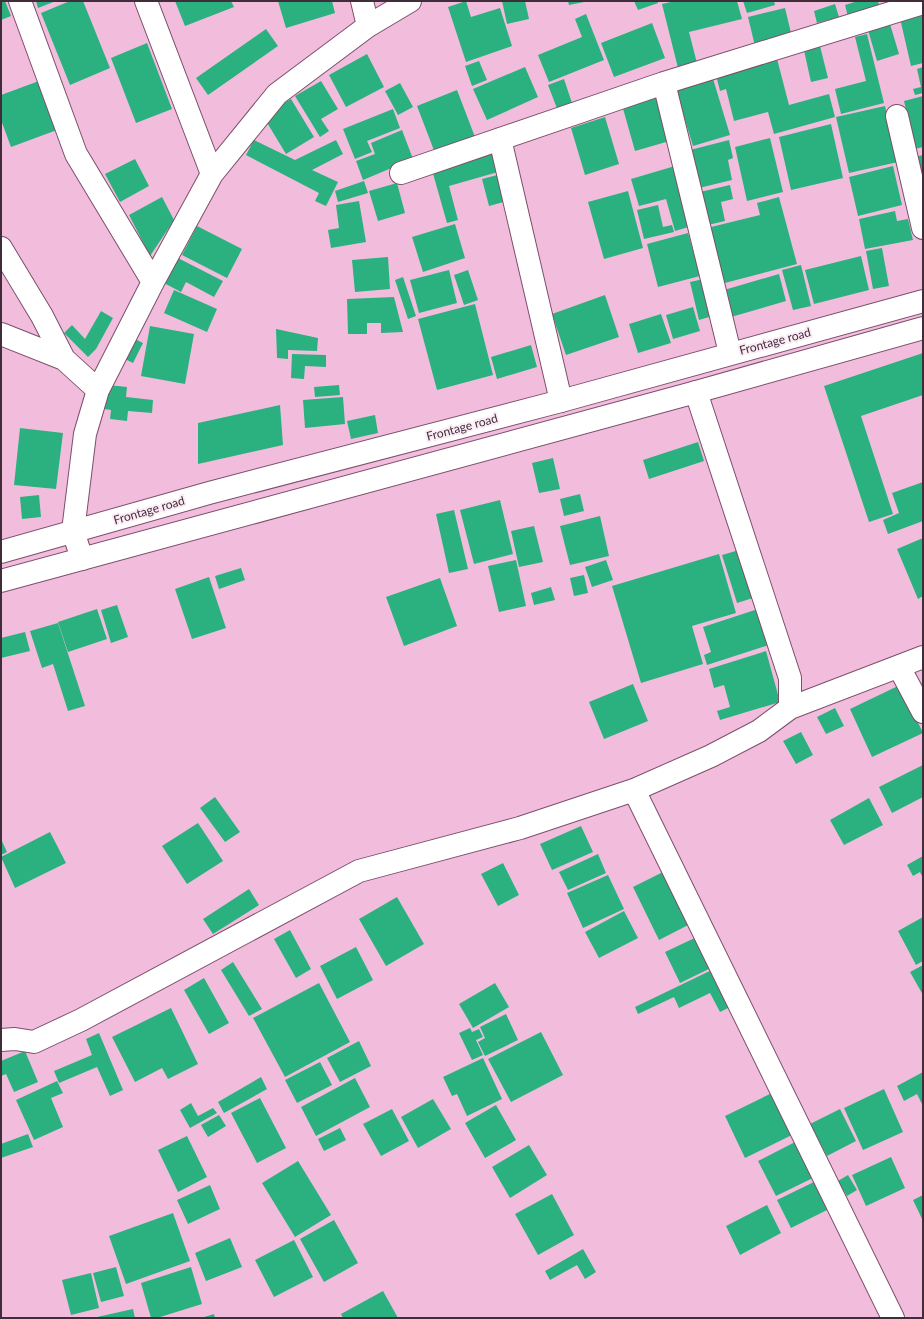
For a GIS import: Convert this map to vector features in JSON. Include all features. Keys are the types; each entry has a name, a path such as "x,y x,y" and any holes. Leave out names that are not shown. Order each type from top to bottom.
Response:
{"street":[{"path":"20,1 76,154 153,282"},
{"path":"146,1 212,174"},
{"path":"362,1 368,26"},
{"path":"82,559 73,531 85,434 98,390 153,282 212,174 277,94 368,26 410,1"},
{"path":"402,173 664,83 923,3"},
{"path":"664,83 730,353"},
{"path":"897,116 923,228"},
{"path":"500,139 561,401"},
{"path":"1,248 42,316 64,359 98,390"},
{"name":"Frontage road","path":"1,552 209,493 561,401 730,353 923,301"},
{"path":"1,581 696,392 923,328"},
{"path":"1,334 64,359"},
{"path":"696,392 790,678 790,708"},
{"path":"1,1040 15,1039 34,1042 81,1020 359,871 520,828 634,790 711,756 759,731 790,708 923,657"},
{"path":"899,667 923,712"},
{"path":"634,790 893,1318"}],"building":[{"path":"1,1 5,1 11,16 1,20"},
{"path":"36,1 56,1 38,8"},
{"path":"70,1 83,1 110,68 70,85 41,13"},
{"path":"175,1 231,1 234,7 185,26"},
{"path":"278,1 332,1 335,13 286,28"},
{"path":"466,1 471,17 500,8 512,46 466,62 448,7"},
{"path":"502,1 525,1 529,19 507,24"},
{"path":"568,1 584,1 584,2 569,5"},
{"path":"634,1 658,1 658,3 638,10"},
{"path":"675,1 737,1 742,19 689,32 698,67 679,72 662,4"},
{"path":"743,1 774,1 775,5 747,13"},
{"path":"858,1 878,1 881,12 849,21 845,5"},
{"path":"835,4 839,17 817,23 814,11"},
{"path":"785,8 792,37 755,46 748,17"},
{"path":"923,8 923,63 911,66 899,14"},
{"path":"586,14 604,60 549,82 538,55 582,37 575,19"},
{"path":"652,23 665,58 614,77 601,43"},
{"path":"890,24 899,54 877,61 868,30"},
{"path":"266,29 278,46 208,95 196,78"},
{"path":"867,34 884,103 841,114 835,89 866,81 855,37"},
{"path":"819,42 828,78 811,82 803,46"},
{"path":"147,43 172,109 136,123 111,58"},
{"path":"367,54 384,87 346,107 329,75"},
{"path":"776,55 789,105 829,94 835,117 774,134 768,112 734,121 726,89 720,91 715,71"},
{"path":"479,61 487,80 472,86 465,66"},
{"path":"525,67 538,97 487,120 473,89"},
{"path":"923,67 923,93 915,95 913,89 921,87 917,69"},
{"path":"711,72 730,135 693,146 674,84"},
{"path":"564,79 573,106 558,111 548,85"},
{"path":"39,81 57,130 11,147 1,120 1,95"},
{"path":"321,81 338,109 321,119 329,131 320,137 295,96"},
{"path":"400,83 413,107 398,115 385,91"},
{"path":"457,90 475,137 435,153 417,106"},
{"path":"660,94 673,140 635,151 622,105"},
{"path":"923,96 923,147 915,149 904,101"},
{"path":"291,99 314,137 286,154 263,116"},
{"path":"885,106 898,162 849,173 836,117"},
{"path":"393,109 400,128 367,141 372,152 355,159 343,129"},
{"path":"605,117 619,164 585,175 571,128"},
{"path":"831,124 843,178 791,190 779,137"},
{"path":"402,130 413,159 363,180 356,161 375,154 371,143"},
{"path":"770,138 783,192 747,201 735,147"},
{"path":"254,140 295,160 336,140 343,154 312,170 338,182 326,206 315,201 319,193 246,155"},
{"path":"729,140 733,158 728,160 732,180 699,188 690,150"},
{"path":"492,152 498,172 449,186 458,220 447,223 432,170"},
{"path":"923,155 923,186 915,157"},
{"path":"135,159 149,186 120,202 105,174"},
{"path":"675,166 692,226 675,231 666,199 639,206 631,179"},
{"path":"893,166 902,205 858,216 849,177"},
{"path":"505,173 511,200 489,206 482,179"},
{"path":"364,181 368,193 338,202 335,191"},
{"path":"397,183 405,213 378,221 369,191"},
{"path":"730,185 733,199 721,202 725,221 708,225 700,192"},
{"path":"628,191 643,248 604,259 588,202"},
{"path":"162,197 174,220 150,256 129,215"},
{"path":"779,197 797,264 721,284 707,228 760,215 757,203"},
{"path":"359,201 366,242 331,248 328,230 339,228 336,205"},
{"path":"658,205 663,227 672,225 674,232 644,239 637,210"},
{"path":"895,211 897,221 908,219 913,240 865,249 859,219"},
{"path":"455,224 465,258 423,272 412,237"},
{"path":"197,226 242,249 227,278 182,255"},
{"path":"688,233 700,276 658,287 647,244"},
{"path":"882,248 889,286 873,289 866,251"},
{"path":"861,256 869,290 814,304 805,270"},
{"path":"176,257 223,281 214,297 186,282 181,292 162,282"},
{"path":"388,257 390,289 355,292 352,260"},
{"path":"801,265 811,306 793,310 782,270"},
{"path":"449,270 457,303 419,313 410,280"},
{"path":"468,270 478,300 464,305 454,275"},
{"path":"779,274 786,301 731,317 724,290"},
{"path":"403,277 416,316 408,319 395,280"},
{"path":"708,278 716,315 699,320 690,282"},
{"path":"174,290 217,309 207,332 164,313"},
{"path":"605,295 619,337 566,355 552,314"},
{"path":"394,297 403,332 381,333 381,323 367,323 367,334 348,334 347,299"},
{"path":"475,304 493,375 437,390 418,319"},
{"path":"693,307 700,331 673,339 666,315"},
{"path":"101,311 113,318 96,349 88,357 64,333 72,325 85,339"},
{"path":"661,314 671,343 638,353 629,324"},
{"path":"150,326 194,334 185,384 141,376"},
{"path":"276,329 318,338 317,351 288,350 288,359 277,358"},
{"path":"131,337 143,343 133,363 121,357"},
{"path":"531,345 537,367 497,379 491,357"},
{"path":"923,353 923,395 861,416 893,514 869,522 824,386"},
{"path":"292,354 326,355 326,367 305,366 304,379 291,378"},
{"path":"108,385 127,387 126,397 153,400 152,413 128,411 127,421 110,419 111,410 97,408"},
{"path":"339,385 340,395 315,397 314,387"},
{"path":"343,397 345,424 305,428 303,400"},
{"path":"280,405 283,445 198,464 198,423"},
{"path":"375,415 378,433 351,439 347,421"},
{"path":"20,428 63,433 56,489 14,485"},
{"path":"698,442 704,461 649,479 643,460"},
{"path":"553,458 560,489 539,493 532,463"},
{"path":"923,482 923,521 888,534 883,520 899,513 892,493"},
{"path":"580,494 584,511 564,516 560,499"},
{"path":"39,495 41,517 22,519 20,497"},
{"path":"500,500 513,554 474,564 460,510"},
{"path":"454,510 468,569 449,573 436,514"},
{"path":"600,516 609,556 570,565 560,526"},
{"path":"534,526 543,562 519,567 511,531"},
{"path":"923,538 923,596 918,599 897,549"},
{"path":"739,550 753,598 737,603 722,555"},
{"path":"719,554 736,613 692,626 703,664 641,683 612,586"},
{"path":"516,560 526,606 499,612 488,566"},
{"path":"606,560 613,580 592,587 585,567"},
{"path":"241,568 245,580 219,589 215,576"},
{"path":"584,575 588,593 574,596 570,578"},
{"path":"209,577 226,628 192,639 175,589"},
{"path":"440,578 457,626 404,646 386,597"},
{"path":"551,587 555,600 534,605 531,593"},
{"path":"117,605 128,637 111,643 101,610"},
{"path":"97,609 107,639 68,652 58,622"},
{"path":"758,609 769,645 707,665 704,655 711,652 703,627"},
{"path":"58,623 85,706 68,711 53,664 42,668 30,631"},
{"path":"25,632 30,651 1,658 1,638"},
{"path":"766,651 780,702 720,720 717,711 730,707 724,685 714,688 709,669"},
{"path":"633,684 648,721 604,739 589,702"},
{"path":"900,685 923,733 872,757 850,709"},
{"path":"835,708 844,726 826,734 817,717"},
{"path":"801,732 813,755 796,764 783,741"},
{"path":"923,765 923,797 892,813 879,787"},
{"path":"215,797 240,832 225,842 200,808"},
{"path":"869,798 883,825 844,845 830,820"},
{"path":"198,823 223,861 187,884 162,846"},
{"path":"581,826 593,852 552,870 540,844"},
{"path":"50,832 66,863 15,888 1,857"},
{"path":"1,839 7,852 1,855"},
{"path":"598,854 606,873 568,890 559,872"},
{"path":"923,856 923,878 920,872 913,876 907,865"},
{"path":"503,863 519,895 498,906 481,874"},
{"path":"669,869 696,921 659,940 633,887"},
{"path":"608,875 624,909 583,928 567,893"},
{"path":"249,889 259,905 213,934 203,919"},
{"path":"397,897 424,944 386,966 359,919"},
{"path":"624,911 638,938 599,958 585,932"},
{"path":"923,917 923,961 916,965 898,931"},
{"path":"290,930 311,969 296,978 274,939"},
{"path":"701,935 715,966 680,983 665,952"},
{"path":"356,947 373,980 337,999 320,966"},
{"path":"233,962 262,1009 249,1016 221,970"},
{"path":"923,965 923,995 910,972"},
{"path":"718,967 736,1004 720,1012 710,993 679,1008 674,997 638,1014 635,1007"},
{"path":"204,978 229,1023 209,1034 184,990"},
{"path":"319,983 350,1042 285,1077 253,1018"},
{"path":"495,983 509,1007 473,1028 459,1004"},
{"path":"171,1008 198,1064 168,1079 162,1068 135,1082 112,1037"},
{"path":"506,1014 518,1040 485,1056 478,1042 485,1038 480,1027"},
{"path":"470,1028 472,1032 479,1029 483,1037 476,1040 483,1055 472,1060 459,1033"},
{"path":"541,1032 563,1075 511,1102 488,1059"},
{"path":"99,1033 123,1090 110,1096 97,1067 59,1083 54,1071 92,1055 86,1039"},
{"path":"359,1041 371,1066 340,1082 327,1058"},
{"path":"25,1051 38,1082 14,1092 6,1074 1,1076 1,1061"},
{"path":"483,1058 502,1099 467,1116 457,1094 452,1096 443,1077"},
{"path":"320,1062 332,1085 297,1103 285,1080"},
{"path":"923,1072 923,1106 917,1094 904,1101 897,1086"},
{"path":"261,1077 267,1089 224,1113 218,1102"},
{"path":"355,1078 370,1107 316,1136 301,1107"},
{"path":"57,1081 63,1093 51,1098 63,1127 34,1140 16,1100"},
{"path":"884,1089 903,1132 863,1150 844,1108"},
{"path":"776,1091 796,1133 745,1158 725,1116"},
{"path":"260,1098 286,1148 257,1163 231,1113"},
{"path":"433,1099 451,1129 418,1148 401,1117"},
{"path":"191,1103 198,1116 213,1108 217,1113 190,1128 180,1110"},
{"path":"496,1105 516,1140 485,1158 465,1123"},
{"path":"392,1109 409,1141 381,1156 363,1124"},
{"path":"840,1109 856,1141 827,1156 810,1124"},
{"path":"219,1115 226,1126 208,1137 201,1125"},
{"path":"340,1128 346,1140 324,1151 318,1139"},
{"path":"28,1134 33,1147 1,1158 1,1144"},
{"path":"187,1136 207,1177 178,1192 158,1150"},
{"path":"801,1139 819,1175 776,1196 758,1161"},
{"path":"529,1145 547,1175 510,1198 492,1167"},
{"path":"891,1157 905,1188 866,1206 852,1175"},
{"path":"298,1161 331,1215 295,1237 262,1183"},
{"path":"848,1175 857,1190 847,1196 838,1181"},
{"path":"818,1180 831,1208 791,1228 777,1200"},
{"path":"210,1185 220,1209 188,1224 177,1200"},
{"path":"552,1194 574,1235 538,1255 515,1214"},
{"path":"923,1195 923,1221 913,1200"},
{"path":"767,1205 781,1233 740,1255 726,1226"},
{"path":"173,1213 190,1261 126,1284 109,1236"},
{"path":"334,1220 358,1263 324,1282 300,1239"},
{"path":"230,1238 242,1267 206,1281 195,1253"},
{"path":"294,1240 313,1277 274,1297 255,1260"},
{"path":"583,1249 596,1272 585,1279 577,1265 550,1280 545,1271"},
{"path":"116,1267 124,1296 101,1302 93,1273"},
{"path":"191,1267 202,1304 157,1318 151,1318 141,1283"},
{"path":"91,1273 99,1308 71,1315 62,1280"},
{"path":"383,1291 398,1318 343,1318 341,1314"},
{"path":"133,1309 135,1318 97,1318 97,1317"},
{"path":"214,1314 215,1318 201,1318"}]}
